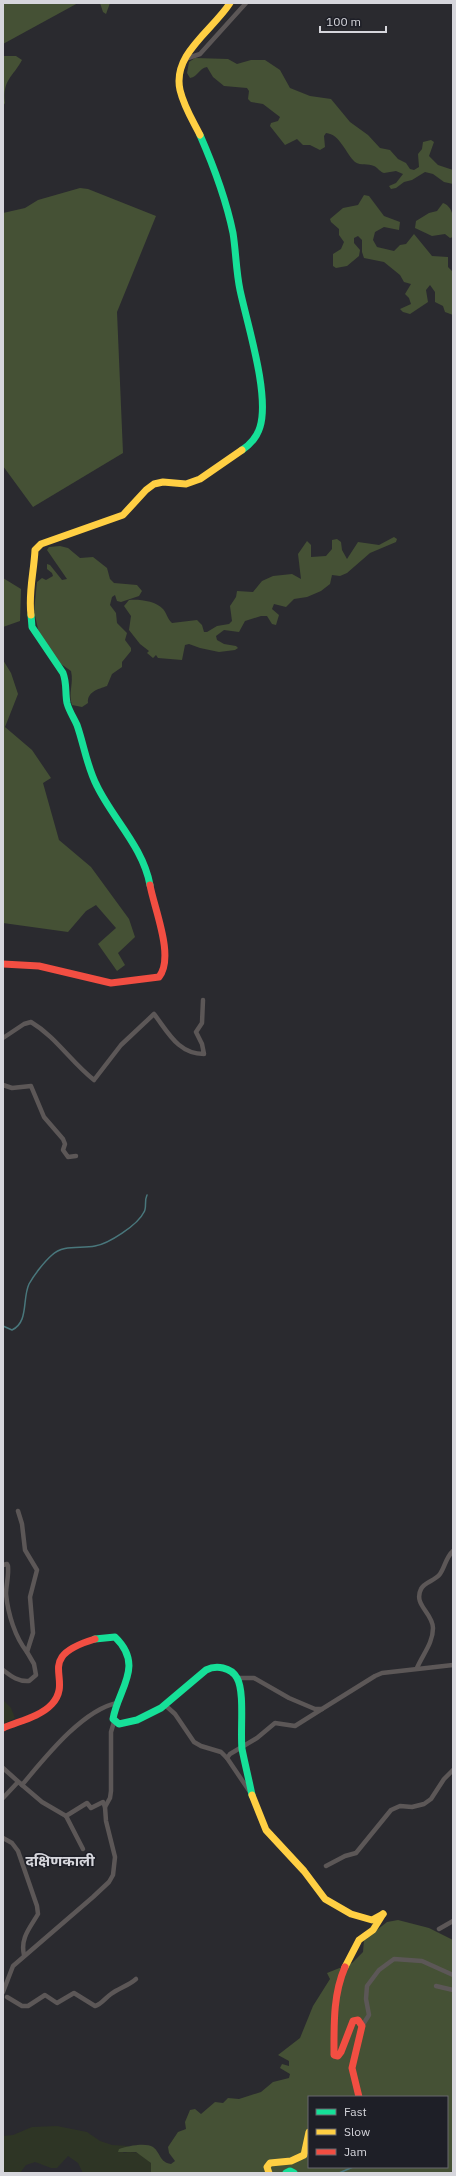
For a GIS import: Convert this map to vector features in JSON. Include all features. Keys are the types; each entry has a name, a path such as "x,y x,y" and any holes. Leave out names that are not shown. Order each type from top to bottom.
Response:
{"main road":[{"path":"3,964 39,966 110,983 153,979 159,977 164,971 164,938 153,903 148,875 138,852 97,787 90,771 77,725 67,702 66,681 63,673 32,627 29,598 34,574 35,550 41,544 123,515 133,509 148,487 155,483 164,481 190,484 201,480 224,461 248,446 256,438 261,427 262,403 257,362 238,281 232,235 221,189 181,91 179,79 184,60 215,25 230,3"},
{"path":"3,1728 31,1716 53,1704 57,1697 58,1659 63,1653 71,1648 100,1637 115,1637 120,1641 128,1661 126,1684 113,1713 114,1722 119,1724 143,1720 165,1705 210,1668 224,1668 237,1678 240,1691 242,1748 252,1796 266,1830 304,1870 325,1898 352,1914 372,1920 383,1914 374,1929 359,1940 337,1983 334,2007 334,2055 338,2056 342,2051 351,2033 353,2021 358,2020 362,2026 352,2068 359,2096"},
{"path":"269,2173 267,2167 270,2163 291,2161 304,2155 308,2137"},
{"path":"286,2173 290,2171 294,2173"}],"street":[{"path":"184,60 200,54 246,3"},
{"path":"3,1038 24,1024 31,1022 47,1032 81,1070 94,1080 121,1045 154,1014 171,1038 182,1048 194,1054 204,1054 202,1044 196,1032 202,1023 203,1000"},
{"path":"3,1085 12,1088 27,1085 31,1086 44,1118 63,1139 65,1144 63,1150 68,1157 76,1156"},
{"path":"18,1510 22,1524 24,1544 37,1570 30,1596 33,1633 27,1652"},
{"path":"418,1668 432,1641 433,1628 432,1620 420,1604 418,1595 422,1587 438,1577 448,1555 453,1551"},
{"path":"3,1565 8,1566 6,1593 14,1628 20,1643 27,1652 36,1669 36,1675 29,1681 18,1680 3,1670"},
{"path":"228,1758 230,1754 242,1748 275,1723 295,1726 375,1676 418,1668 422,1670 453,1665"},
{"path":"237,1678 254,1678 289,1698 315,1709 322,1709"},
{"path":"3,1798 20,1784 51,1750 89,1716 102,1708 117,1703"},
{"path":"165,1705 175,1714 194,1742 201,1746 221,1752 228,1758 252,1796"},
{"path":"105,1807 110,1798 111,1791 111,1732 114,1722"},
{"path":"3,1768 42,1802 58,1809 66,1816 83,1849"},
{"path":"326,1866 345,1856 356,1853 391,1810 400,1806 412,1807 424,1804 431,1799 444,1779 453,1770"},
{"path":"3,2001 13,1966 93,1897 109,1882 113,1874 115,1856 106,1821 105,1807 102,1802 91,1808 87,1803 66,1816"},
{"path":"3,1838 12,1843 18,1851 37,1906 38,1914 25,1935 22,1946 24,1955"},
{"path":"439,1929 453,1921"},
{"path":"362,2026 368,2015 366,1999 367,1986 379,1970 394,1959 422,1961 453,1975"},
{"path":"4,1995 10,1997 22,2006 28,2006 45,1995 57,2003 74,1993 95,2006 99,2005 111,1993 128,1986 136,1979"},
{"path":"436,1986 453,1990"}],"green space":[{"path":"3,3 78,3 3,44"},
{"path":"100,3 110,3 106,14 103,12"},
{"path":"3,56 16,56 22,60 9,79 5,89 5,103 3,106"},
{"path":"195,58 228,59 237,64 251,60 265,60 280,70 290,88 310,96 331,99 350,122 368,135 380,148 390,150 398,159 406,163 410,169 414,170 419,167 418,154 422,149 423,142 431,140 434,142 429,156 438,165 453,170 453,184 444,182 433,174 425,172 412,180 404,182 396,188 391,189 389,186 396,183 403,174 396,171 384,173 374,166 355,162 339,141 331,134 326,133 324,136 325,147 320,150 310,145 303,145 297,139 285,145 270,126 271,123 278,121 280,117 263,104 251,102 248,99 249,91 247,88 224,86 213,77 207,67 190,78 187,73 189,62"},
{"path":"80,188 88,189 156,216 117,312 123,453 33,507 3,466 3,213 25,208 38,200"},
{"path":"364,195 369,196 384,216 400,222 399,230 384,227 375,232 373,240 377,247 394,251 400,245 406,244 414,234 432,256 448,257 448,267 453,272 453,315 445,312 443,306 435,302 435,292 430,285 426,290 428,302 410,314 403,312 400,309 411,304 409,298 405,294 411,284 404,282 400,275 384,262 364,258 362,252 362,240 358,236 354,238 354,243 360,250 359,256 347,266 336,268 333,266 333,254 341,249 344,242 339,235 339,229 331,222 330,219 343,208 358,205"},
{"path":"443,203 447,205 452,213 453,237 450,238 445,234 432,236 415,228 416,221 429,213 437,211"},
{"path":"394,537 397,539 396,542 370,553 347,573 340,576 332,575 330,584 321,591 307,597 294,599 286,607 274,604 272,609 279,615 276,625 272,624 267,616 261,616 245,621 239,632 224,630 216,636 217,640 224,644 236,646 238,648 235,650 219,652 189,644 185,645 182,660 158,658 156,655 153,658 147,653 149,651 140,644 129,630 131,616 124,606 129,600 142,600 152,602 160,606 172,623 197,620 202,625 204,632 207,632 217,626 229,624 232,621 230,606 236,597 237,591 253,592 262,581 273,576 292,574 301,579 298,554 307,541 311,545 311,557 326,556 332,549 332,540 337,539 341,542 342,550 347,559 358,542 379,545"},
{"path":"60,546 68,548 80,558 93,557 107,568 110,579 114,583 137,585 142,591 139,596 121,602 117,601 115,595 112,597 110,605 116,613 117,623 127,633 125,640 131,648 131,651 122,662 122,667 112,674 107,686 91,694 88,699 88,703 82,707 72,705 71,671 61,664 40,638 34,611 37,582 42,578 46,580 53,576 47,569 47,564 50,565 62,580 67,579 47,550 49,547"},
{"path":"3,578 21,589 20,621 3,627"},
{"path":"3,660 11,673 18,694 5,727 32,750 51,778 43,783 59,840 91,867 129,919 135,937 118,953 125,965 117,971 98,944 116,928 96,905 86,911 68,932 3,923"},
{"path":"3,1700 11,1708 15,1718 3,1724"},
{"path":"398,1920 429,1928 453,1940 453,2173 151,2173 151,2163 136,2152 118,2152 119,2149 131,2146 146,2145 156,2149 164,2161 171,2164 175,2161 169,2153 168,2147 178,2132 186,2129 185,2122 190,2110 195,2109 201,2114 215,2102 223,2103 228,2098 239,2099 261,2092 273,2082 289,2078 290,2074 280,2068 282,2064 289,2066 289,2061 278,2055 300,2038 313,2006 330,1979 327,1973 352,1963 363,1952 364,1940 387,1922"},
{"path":"57,2126 87,2132 100,2141 112,2145 129,2146 119,2149 124,2153 132,2152 145,2158 151,2163 151,2173 83,2173 78,2163 68,2156 57,2168 51,2168 35,2162 26,2165 20,2173 3,2173 3,2136 13,2135 32,2127"}],"waterway":[{"path":"3,1326 12,1330 21,1322 29,1284 39,1269 52,1255 61,1249 95,1246 115,1238 136,1223 141,1217 145,1210 147,1195"},
{"path":"339,2173 351,2168"}],"traffic: fast":[{"path":"200,135 219,183 230,220 240,290 260,378 262,397 260,427 253,440 242,450"},
{"path":"31,615 32,627 63,673 67,703 77,725 88,764 94,779 141,858 150,885"},
{"path":"95,1639 115,1637 124,1648 128,1658 129,1668 127,1678 113,1719 119,1724 137,1720 161,1708 210,1668 219,1667 231,1671 237,1678 241,1692 242,1749 252,1795"},
{"path":"286,2173 290,2171 294,2173"}],"traffic: slow":[{"path":"200,135 184,102 180,90 179,77 182,65 188,54 230,3"},
{"path":"31,615 30,607 35,550 41,544 123,515 146,490 154,484 163,482 186,484 200,479 242,450"},
{"path":"252,1795 266,1830 304,1871 325,1899 351,1914 372,1920 383,1914"},
{"path":"345,1967 359,1940 373,1930 383,1914"},
{"path":"269,2173 267,2167 270,2163 291,2161 304,2155 308,2137"}],"traffic: jam":[{"path":"3,964 39,966 111,983 159,977 163,968 165,957 164,945 150,885"},
{"path":"3,1728 42,1712 52,1704 58,1695 60,1686 58,1669 60,1661 65,1654 76,1646 95,1639"},
{"path":"345,1967 336,1999 334,2021 334,2055 338,2056 341,2052 353,2021 358,2020 362,2026 352,2068 359,2096"}],"district":[{"name":"दक्षि‍णकाली","path":"60,1861"}]}
